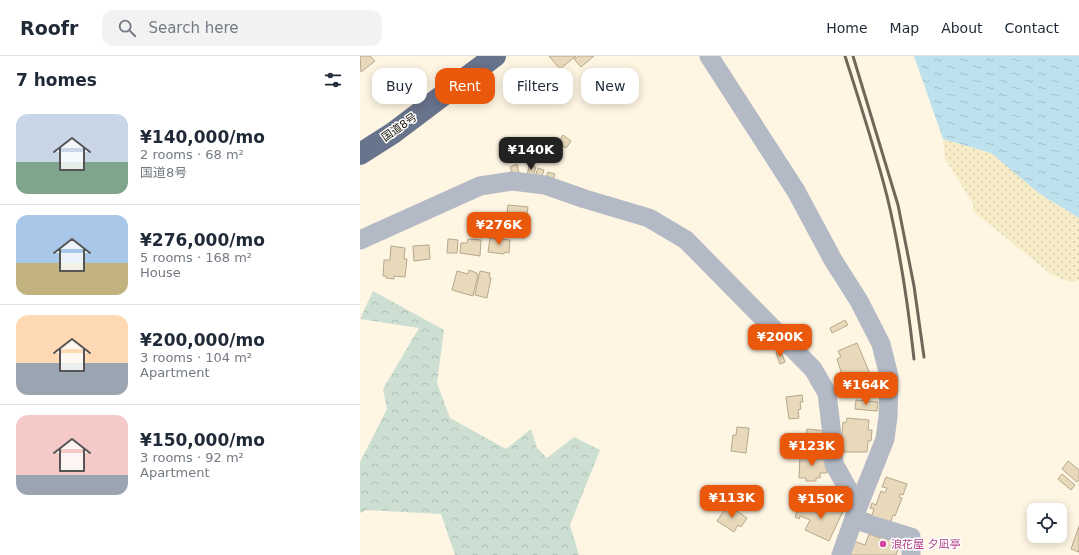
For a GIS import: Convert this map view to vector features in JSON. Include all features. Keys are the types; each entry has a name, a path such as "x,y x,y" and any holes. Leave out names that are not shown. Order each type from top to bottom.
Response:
{"highway":[{"name":"国道8号","path":"360,154 393,133 496,56"}],"street":[{"path":"709,56 796,191 834,260 859,301 881,344 889,376 885,439 841,555"},
{"path":"360,240 480,186 512,181 545,185 585,199 649,218 686,240 813,369 827,392 834,464 857,513 911,537 911,555"}],"green space":[{"path":"373,291 444,330 437,383 450,418 506,449 531,429 537,448 547,458 574,437 600,450 570,525 579,555 455,555 441,514 366,510 360,513 360,462 387,409 383,389 419,328 360,319"}],"sand":[{"path":"943,139 991,153 1040,194 1079,218 1079,280 1071,282 1052,275 972,210 974,205 945,159"}],"water":[{"path":"914,56 1079,56 1079,218 1040,194 991,153 943,139"}],"building":[{"path":"360,56 370,56 375,61 361,72"},
{"path":"549,56 576,56 561,68 559,68"},
{"path":"579,56 594,56 581,67 574,59"},
{"path":"563,135 571,141 566,148 558,143"},
{"path":"517,164 519,174 513,175 510,167"},
{"path":"529,166 536,167 533,177 527,176"},
{"path":"538,168 544,170 541,179 535,177"},
{"path":"548,172 555,174 552,182 545,180"},
{"path":"508,205 528,207 524,238 510,237 512,223 506,222"},
{"path":"490,238 510,240 509,253 505,252 504,254 488,252"},
{"path":"448,239 458,240 457,253 447,253"},
{"path":"468,239 481,240 480,256 460,253 461,243 467,243"},
{"path":"429,245 430,259 414,261 413,246"},
{"path":"391,246 405,248 404,259 407,259 405,277 394,276 394,279 383,276 384,260 390,260"},
{"path":"469,270 477,273 478,275 473,296 452,290 457,271 468,274"},
{"path":"480,271 490,273 489,277 491,278 487,298 475,295"},
{"path":"845,320 848,325 832,333 830,328"},
{"path":"857,343 873,381 864,385 863,382 853,387 852,382 849,383 847,376 843,378 837,359 841,357 838,351"},
{"path":"781,351 785,362 780,364 776,353"},
{"path":"802,395 803,402 800,402 801,409 798,410 799,418 789,419 786,397"},
{"path":"856,400 878,402 877,411 855,409"},
{"path":"847,418 869,420 868,430 872,430 871,441 868,441 867,452 844,452 844,447 841,447 843,422 846,423"},
{"path":"737,427 749,428 746,453 731,451 733,435 736,435"},
{"path":"807,429 827,431 826,441 818,441 817,453 801,451 803,438 806,438"},
{"path":"800,454 818,455 817,459 828,459 827,473 820,473 820,478 816,478 816,481 806,481 806,478 799,478"},
{"path":"1068,461 1079,470 1079,480 1077,482 1062,469"},
{"path":"1062,474 1075,485 1071,490 1058,479"},
{"path":"886,477 907,484 903,495 900,494 899,497 902,498 890,524 864,518 866,513 872,515 874,509 870,508 872,503 876,505 881,491 885,493 887,488 882,487"},
{"path":"748,486 755,488 749,506 741,504"},
{"path":"800,504 818,513 819,510 821,511 824,504 836,509 837,506 844,509 829,541 805,530 810,520 800,516 799,519 795,517"},
{"path":"728,505 747,518 741,527 738,525 734,532 717,521"},
{"path":"1079,526 1079,552 1071,549"},
{"name":"浪花屋 夕凪亭","path":"869,534 880,538 880,535 901,543 896,555 845,555 851,540 865,545"}],"railway":[{"path":"845,56 867,126 892,216 903,277 914,359"},
{"path":"853,56 898,205 914,286 924,357"}],"place":[{"name":"浪花屋 夕凪亭","path":"883,544"}]}
